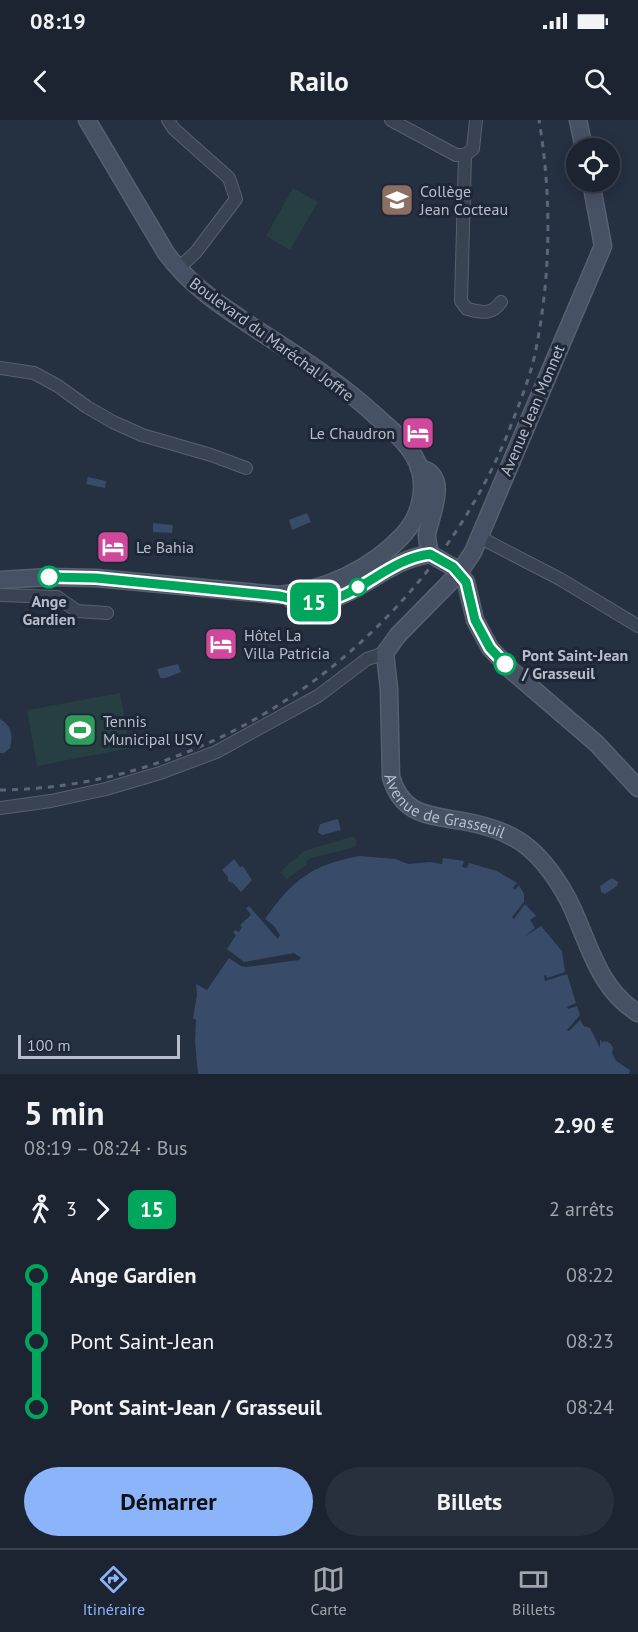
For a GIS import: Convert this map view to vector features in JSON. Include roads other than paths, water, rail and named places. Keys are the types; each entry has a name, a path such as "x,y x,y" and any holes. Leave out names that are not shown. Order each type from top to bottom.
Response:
{"main road":[{"name":"Boulevard du Maréchal Joffre","path":"87,120 166,253 178,269 217,303 364,404 408,448 419,468 421,503 412,524 388,549 333,583"},
{"path":"578,120 582,138"},
{"name":"Avenue Jean Monnet","path":"456,570 473,552 603,246 593,192"},
{"path":"419,468 429,472 434,479 436,492 426,551"},
{"path":"426,551 456,570 466,582 475,620 490,648 511,670 596,743 638,788"},
{"path":"0,580 49,577 96,578 320,602 348,592 426,551"},
{"path":"386,653 398,635 456,570"},
{"path":"279,596 297,594 333,583 339,590 348,592"},
{"name":"Avenue de Grasseuil","path":"386,653 391,777 395,789 410,807 423,814 505,832 537,856 558,884 576,916 593,960 609,987 638,1013"}],"street":[{"path":"168,120 174,129 229,178 236,199 196,252 178,269"},
{"path":"391,120 456,155 465,155 473,148 476,120"},
{"path":"465,155 461,301 466,309 486,313 495,310 501,302"},
{"path":"0,368 34,373 113,422 142,435 211,455 246,468"},
{"path":"479,537 560,579 638,626"},
{"path":"0,596 57,597 77,611 107,613"},
{"path":"0,808 51,801 106,789 160,773 216,752 318,696 368,659 386,653"}],"water":[{"path":"88,477 106,481 105,488 86,484"},
{"path":"307,513 311,522 292,530 289,520"},
{"path":"153,523 173,525 172,533 153,532"},
{"path":"178,664 181,672 160,678 157,669"},
{"path":"0,719 7,725 11,735 10,748 4,753 0,753"},
{"path":"338,819 341,830 322,835 318,832 320,824"},
{"path":"360,856 395,859 408,864 430,862 442,864 443,858 464,861 462,867 467,868 469,863 497,871 517,883 513,888 515,890 519,885 524,894 524,902 512,917 514,919 525,904 536,916 530,920 535,928 524,937 541,926 562,951 565,972 547,978 546,975 544,976 545,981 567,974 576,1003 567,1007 568,1009 577,1006 580,1015 567,1030 569,1031 580,1020 584,1026 590,1028 600,1048 600,1039 603,1043 604,1041 610,1043 616,1061 630,1070 629,1074 198,1074 195,1042 196,1020 193,1018 197,995 196,984 207,990 229,958 246,967 301,958 294,953 244,962 227,949 236,935 233,933 235,930 239,932 242,927 240,925 251,915 246,908 249,906 278,939 280,935 265,919 285,894 316,869"},
{"path":"234,859 240,867 243,866 252,880 241,892 228,881 228,877 222,870"},
{"path":"612,878 618,882 617,886 605,894 601,892 600,886"}],"railway":[{"path":"0,790 82,782 161,762 236,729 306,686 370,634 425,574 472,506 508,433 533,364 544,296 548,237 546,178 539,120"}],"place":[{"name":"Collège Jean Cocteau","path":"397,200"},
{"name":"Le Chaudron","path":"418,433"},
{"name":"Le Bahia","path":"113,547"},
{"name":"Ange Gardien","path":"49,577"},
{"name":"Hôtel La Villa Patricia","path":"221,644"},
{"name":"Pont Saint-Jean / Grasseuil","path":"505,664"},
{"name":"Tennis Municipal USV","path":"80,730"}]}
